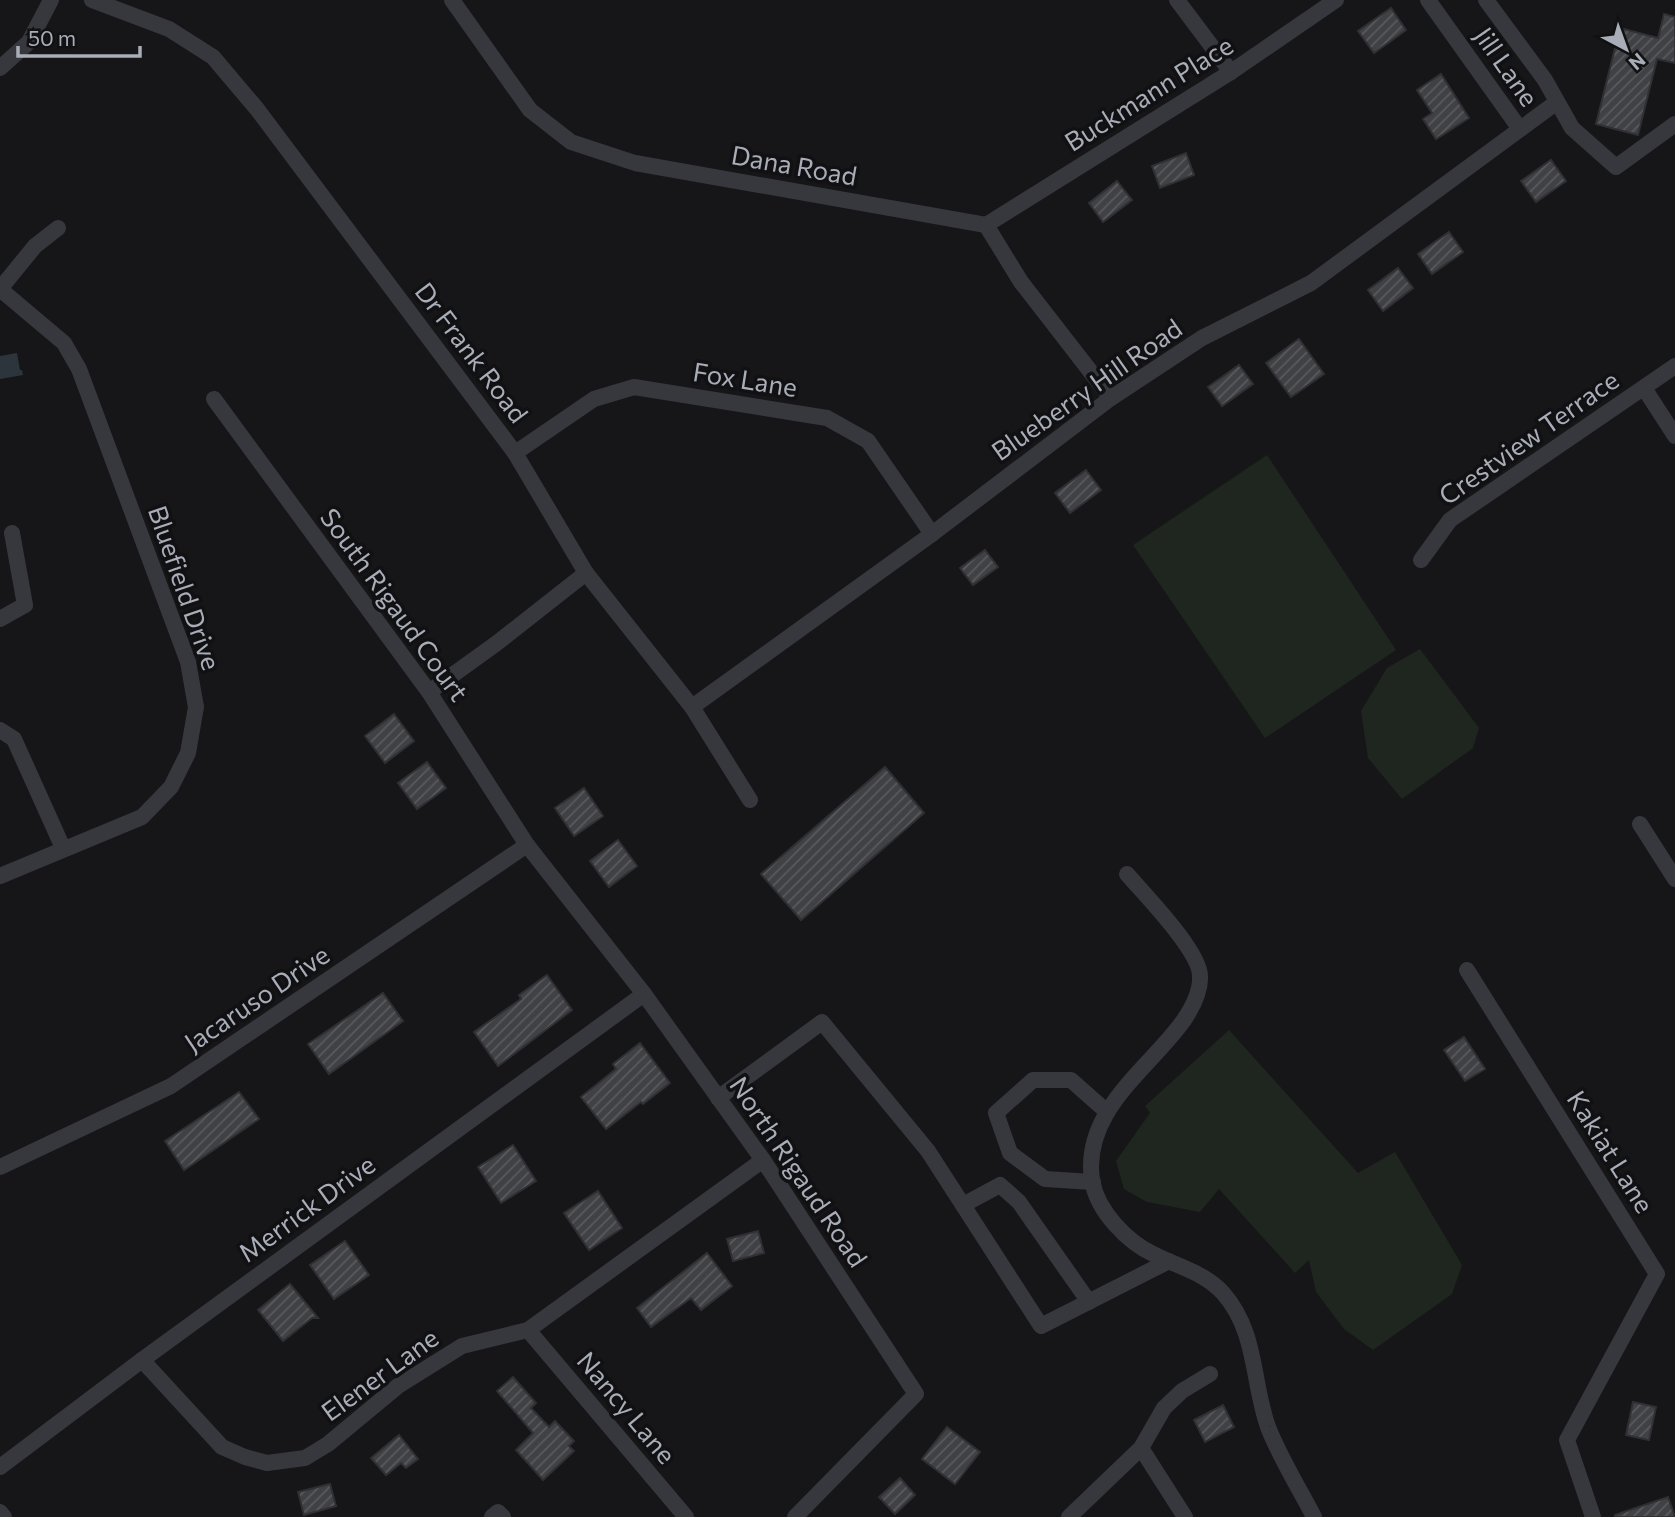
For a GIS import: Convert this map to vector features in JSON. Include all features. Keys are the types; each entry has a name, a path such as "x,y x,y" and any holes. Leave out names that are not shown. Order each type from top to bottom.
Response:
{"street":[{"path":"0,68 29,42 51,0"},
{"name":"Dr Frank Road","path":"93,0 169,29 213,57 257,109 515,453 586,573 692,707 750,800"},
{"name":"Dana Road","path":"452,0 530,110 571,142 635,163 986,225"},
{"path":"1177,0 1231,72"},
{"name":"Buckmann Place","path":"986,225 1231,72 1336,0"},
{"name":"Jill Lane","path":"1428,0 1520,129"},
{"path":"1486,0 1545,80 1572,128 1616,167 1675,124"},
{"name":"Blueberry Hill Road","path":"692,707 932,534 1111,398 1202,338 1311,283 1558,102"},
{"path":"986,225 1021,282 1111,398"},
{"path":"0,289 35,246 58,228"},
{"name":"Bluefield Drive","path":"0,289 64,343 79,369 188,662 196,707 188,753 171,787 142,817 0,876"},
{"name":"Crestview Terrace","path":"1421,560 1450,520 1675,366"},
{"name":"Fox Lane","path":"515,453 594,399 634,387 827,418 868,441 932,534"},
{"path":"1644,388 1675,436"},
{"name":"South Rigaud Court","path":"214,399 429,692 527,845"},
{"path":"0,619 26,605 12,533"},
{"path":"429,692 586,573"},
{"path":"0,730 14,739 63,848"},
{"path":"1640,824 1675,879"},
{"name":"North Rigaud Road","path":"527,845 644,994 762,1160 916,1394 795,1517"},
{"name":"Jacaruso Drive","path":"0,1167 171,1086 527,845"},
{"path":"1127,874 1189,947 1201,975 1194,1005 1176,1031 1106,1111 1096,1132 1093,1148 1093,1182 1108,1215 1125,1234 1152,1254 1200,1274 1222,1291 1234,1307 1245,1325 1268,1427 1314,1517"},
{"name":"Kakiat Lane","path":"1467,970 1657,1274 1567,1440 1593,1517"},
{"name":"Merrick Drive","path":"0,1467 142,1360 644,994"},
{"path":"718,1098 822,1022 928,1151 1041,1326 1169,1261"},
{"path":"1093,1182 1045,1179 1010,1153 996,1113 1033,1080 1071,1080 1106,1111"},
{"name":"Elener Lane","path":"142,1360 222,1447 267,1463 305,1458 317,1452 398,1386 462,1346 528,1330 762,1160"},
{"path":"962,1205 1000,1185 1019,1202 1089,1302"},
{"name":"Nancy Lane","path":"528,1330 685,1517"},
{"path":"1069,1517 1141,1448 1164,1408 1182,1391 1210,1374"},
{"path":"1141,1448 1185,1517"},
{"path":"0,1512 4,1517"},
{"path":"492,1517 498,1512 503,1517"}],"shaded area":[{"path":"17,353 23,375 0,379 0,356"},
{"path":"1267,455 1396,650 1265,738 1133,545"},
{"path":"1420,649 1479,728 1473,748 1402,799 1368,758 1361,711 1387,668"},
{"path":"1229,1030 1358,1173 1395,1152 1462,1265 1452,1294 1373,1350 1344,1329 1316,1292 1309,1260 1295,1273 1219,1189 1200,1212 1147,1202 1124,1189 1116,1161 1150,1113 1145,1106"}],"building":[{"path":"1391,8 1406,30 1374,53 1358,31"},
{"path":"1664,14 1675,17 1675,63 1657,59 1638,135 1596,124 1620,28 1658,38"},
{"path":"1441,74 1469,118 1436,139 1423,119 1432,113 1417,90"},
{"path":"1186,153 1194,175 1160,188 1152,166"},
{"path":"1551,160 1566,181 1536,202 1521,181"},
{"path":"1117,181 1132,200 1103,222 1089,203"},
{"path":"1449,232 1463,252 1432,274 1418,254"},
{"path":"1398,268 1413,288 1383,311 1368,290"},
{"path":"1299,339 1324,374 1291,397 1266,363"},
{"path":"1239,365 1253,384 1222,406 1208,387"},
{"path":"1086,470 1101,490 1070,513 1055,493"},
{"path":"985,550 998,567 973,585 960,568"},
{"path":"394,714 414,741 385,763 365,736"},
{"path":"427,762 446,788 417,809 398,783"},
{"path":"885,767 924,813 801,920 761,874"},
{"path":"584,788 603,816 574,836 555,808"},
{"path":"618,840 637,866 609,887 590,861"},
{"path":"547,975 572,1010 498,1066 474,1032 521,999 519,995"},
{"path":"383,993 403,1021 329,1074 308,1044"},
{"path":"1464,1037 1485,1069 1465,1081 1444,1050"},
{"path":"640,1043 670,1083 606,1129 581,1097 616,1069 613,1064"},
{"path":"239,1092 259,1119 184,1170 165,1141"},
{"path":"513,1145 536,1181 501,1203 478,1167"},
{"path":"598,1191 622,1228 589,1250 564,1213"},
{"path":"758,1231 764,1253 733,1261 727,1239"},
{"path":"345,1241 369,1275 334,1299 310,1265"},
{"path":"707,1253 732,1286 701,1310 691,1298 651,1327 637,1308"},
{"path":"290,1284 318,1318 312,1318 283,1341 258,1310"},
{"path":"513,1377 536,1403 531,1408 549,1427 555,1421 574,1441 569,1446 574,1451 543,1480 516,1450 533,1433 497,1391"},
{"path":"1633,1402 1656,1407 1649,1440 1626,1435"},
{"path":"1223,1405 1234,1427 1205,1442 1194,1420"},
{"path":"947,1427 980,1452 955,1484 922,1459"},
{"path":"399,1435 418,1459 406,1468 401,1463 386,1475 371,1458"},
{"path":"900,1478 915,1495 895,1514 879,1497"},
{"path":"330,1484 336,1506 304,1515 298,1492"},
{"path":"1668,1497 1675,1517 1615,1517 1615,1515"}]}
